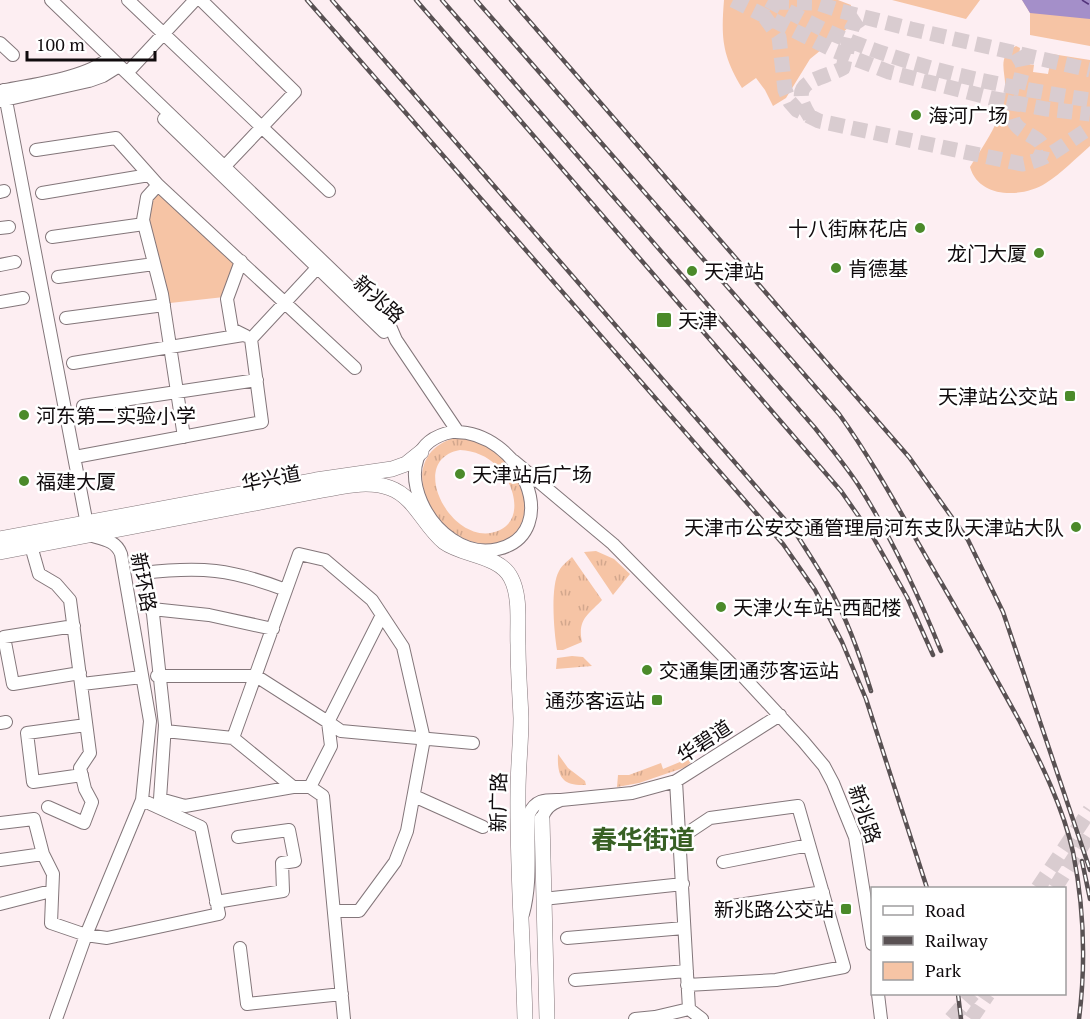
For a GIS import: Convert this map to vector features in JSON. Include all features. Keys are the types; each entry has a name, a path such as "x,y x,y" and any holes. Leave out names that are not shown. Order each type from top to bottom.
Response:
{"main road":[{"name":"华兴道","path":"0,552 88,530 316,480 392,469 406,464 421,452"},
{"name":"华兴道","path":"0,539 88,530 356,485 375,484 397,491 407,498 444,542 500,566 508,572 514,586"},
{"path":"263,501 300,501 364,493 389,496 406,507 437,547 456,557 495,570 504,579 509,590 511,656 519,694"},
{"name":"新广路","path":"514,586 521,749 518,788 519,885 525,1019"},
{"path":"542,819 547,1019"}],"street":[{"name":"新兆路","path":"40,0 225,166 390,326 396,340"},
{"name":"新兆路","path":"51,0 317,268 383,331 396,340"},
{"path":"128,0 329,191"},
{"path":"88,530 2,95 89,81 164,33 195,1 295,92 225,166"},
{"path":"0,43 13,55"},
{"path":"36,150 116,138 158,185 355,368"},
{"path":"42,193 149,175"},
{"path":"158,185 147,197 143,220 164,305 184,437"},
{"path":"52,237 144,224"},
{"path":"241,261 226,299 232,329 247,337"},
{"path":"0,265 15,262"},
{"path":"58,277 154,264"},
{"path":"73,363 247,337 317,268"},
{"path":"0,302 23,298"},
{"path":"66,318 164,305"},
{"path":"75,457 262,422 247,337"},
{"path":"396,340 459,432"},
{"path":"83,406 256,380"},
{"path":"459,432 483,437 498,446 514,462 529,490 528,523 519,537 499,549 481,550 462,544 448,536 432,521 417,495 415,483 417,463 421,452 431,440 438,436 459,432"},
{"name":"新兆路","path":"514,462 613,544 780,715 824,766 849,820 859,856 871,931"},
{"name":"新环路","path":"56,1019 86,935 142,800 150,721 121,554 112,542 88,530"},
{"path":"30,546 39,574 56,584 70,600 90,753 80,768 85,789 93,802 84,823 48,807"},
{"path":"233,738 299,554 325,560 372,600 404,646 424,739 407,831 395,862 359,911 335,911"},
{"path":"286,590 230,572 184,569 143,573 152,609 165,731 160,799 184,806 293,787 310,787 323,796 344,1019"},
{"path":"152,609 209,615 273,629"},
{"path":"310,787 331,746 328,722 382,615"},
{"path":"74,626 4,637 13,684 142,677"},
{"path":"158,676 256,676 342,731 472,743"},
{"name":"华碧道","path":"522,920 528,899 529,814 533,806 542,800 616,796 645,791 676,781 780,715"},
{"path":"82,775 33,782 27,733 86,725"},
{"path":"165,731 233,738 293,787"},
{"path":"676,781 689,1009 702,1019"},
{"path":"414,796 483,826"},
{"path":"0,823 34,819 43,854 53,874 51,923 86,935 107,938 219,914 201,826 142,800"},
{"path":"542,819 544,811 561,800"},
{"path":"680,838 710,818 798,806 844,967 776,980 687,985"},
{"path":"216,902 283,891 282,864 295,861 289,830 238,837"},
{"path":"723,862 809,846"},
{"path":"0,860 43,854"},
{"path":"543,899 683,884"},
{"path":"0,904 51,891"},
{"path":"725,907 823,892"},
{"path":"567,938 684,928"},
{"path":"240,948 247,1004 342,994"},
{"path":"575,980 687,971"},
{"path":"878,995 881,1019"},
{"path":"635,1019 656,1017 689,1009"}],"green space":[{"path":"724,0 838,0 851,5 848,28 810,59 786,98 773,106 756,78 742,88 730,66 723,36"},
{"path":"892,0 980,0 966,19"},
{"path":"1022,0 1090,0 1090,46 1030,35 1030,13"},
{"path":"1016,46 1020,48 1018,62 1034,65 1033,72 1048,74 1052,54 1090,60 1090,146 1063,170 1037,188 1003,193 982,185 970,167 992,131 1000,112 1005,91 1004,60 1010,50"},
{"path":"165,188 238,259 224,297 170,303 149,223 153,199"},
{"path":"454,438 470,439 485,444 504,460 519,482 525,506 523,519 513,536 502,542 491,544 471,541 452,532 438,517 427,500 422,481 424,463 435,448","holes":["460,450 476,453 489,459 508,481 512,490 514,508 508,524 500,530 483,533 466,528 452,517 442,502 436,486 436,470 444,457"]},
{"path":"596,551 614,559 630,574 613,595 584,552"},
{"path":"572,557 602,600 583,622 582,642 563,650 557,650 554,588 559,571"},
{"path":"583,657 592,666 556,669 557,658"},
{"path":"558,754 568,768 585,781 586,785 566,782 560,774"},
{"path":"692,757 686,767 639,783 617,787 618,775 629,775 661,763 663,769"}],"shaded area":[{"path":"1022,0 1090,0 1090,19 1030,13"}],"ferry route":[{"path":"1082,0 1090,5"}],"tunnel":[{"path":"733,0 835,51 889,72 991,98 1046,109 1090,114"},
{"path":"768,0 846,40 914,63 1002,85 1090,100"},
{"path":"774,2 817,3 911,29 1090,70"},
{"path":"764,16 779,37 785,90 790,102 797,110 819,121 1022,164 1050,154 1090,128"},
{"path":"810,117 803,105 801,95 803,88 815,79 843,68 852,28 864,17"},
{"path":"1016,53 1023,68 1012,115 1020,129 1039,141 1042,146 1042,152 1037,161"},
{"path":"1039,887 1090,810"},
{"path":"1056,887 1090,833"},
{"path":"951,1019 972,995"},
{"path":"971,1019 987,995"}],"railway":[{"path":"307,0 783,544 815,590 842,642 866,699 927,887"},
{"path":"332,0 793,529 833,593 857,648 871,691"},
{"path":"416,0 841,491 873,537 907,597 933,655"},
{"path":"442,0 815,428 843,464 859,486 893,546 914,587 941,651"},
{"path":"476,0 839,414 880,476 1020,722 1057,802 1069,835 1080,893 1083,956 1079,1019"},
{"path":"511,0 909,457 968,540 1003,612 1090,870"},
{"path":"1082,861 1090,899"},
{"path":"958,995 961,1019"}],"place":[{"name":"海河广场","path":"916,115"},
{"name":"十八街麻花店","path":"920,228"},
{"name":"龙门大厦","path":"1039,253"},
{"name":"肯德基","path":"836,268"},
{"name":"天津站","path":"692,271"},
{"name":"天津","path":"664,320"},
{"name":"天津站公交站","path":"1070,396"},
{"name":"河东第二实验小学","path":"24,415"},
{"name":"天津站后广场","path":"460,474"},
{"name":"福建大厦","path":"24,481"},
{"name":"天津市公安交通管理局河东支队天津站大队","path":"1076,527"},
{"name":"天津火车站-西配楼","path":"721,607"},
{"name":"交通集团通莎客运站","path":"647,670"},
{"name":"通莎客运站","path":"657,700"},
{"name":"新兆路公交站","path":"846,909"}],"district":[{"name":"春华街道","path":"643,839"}]}
